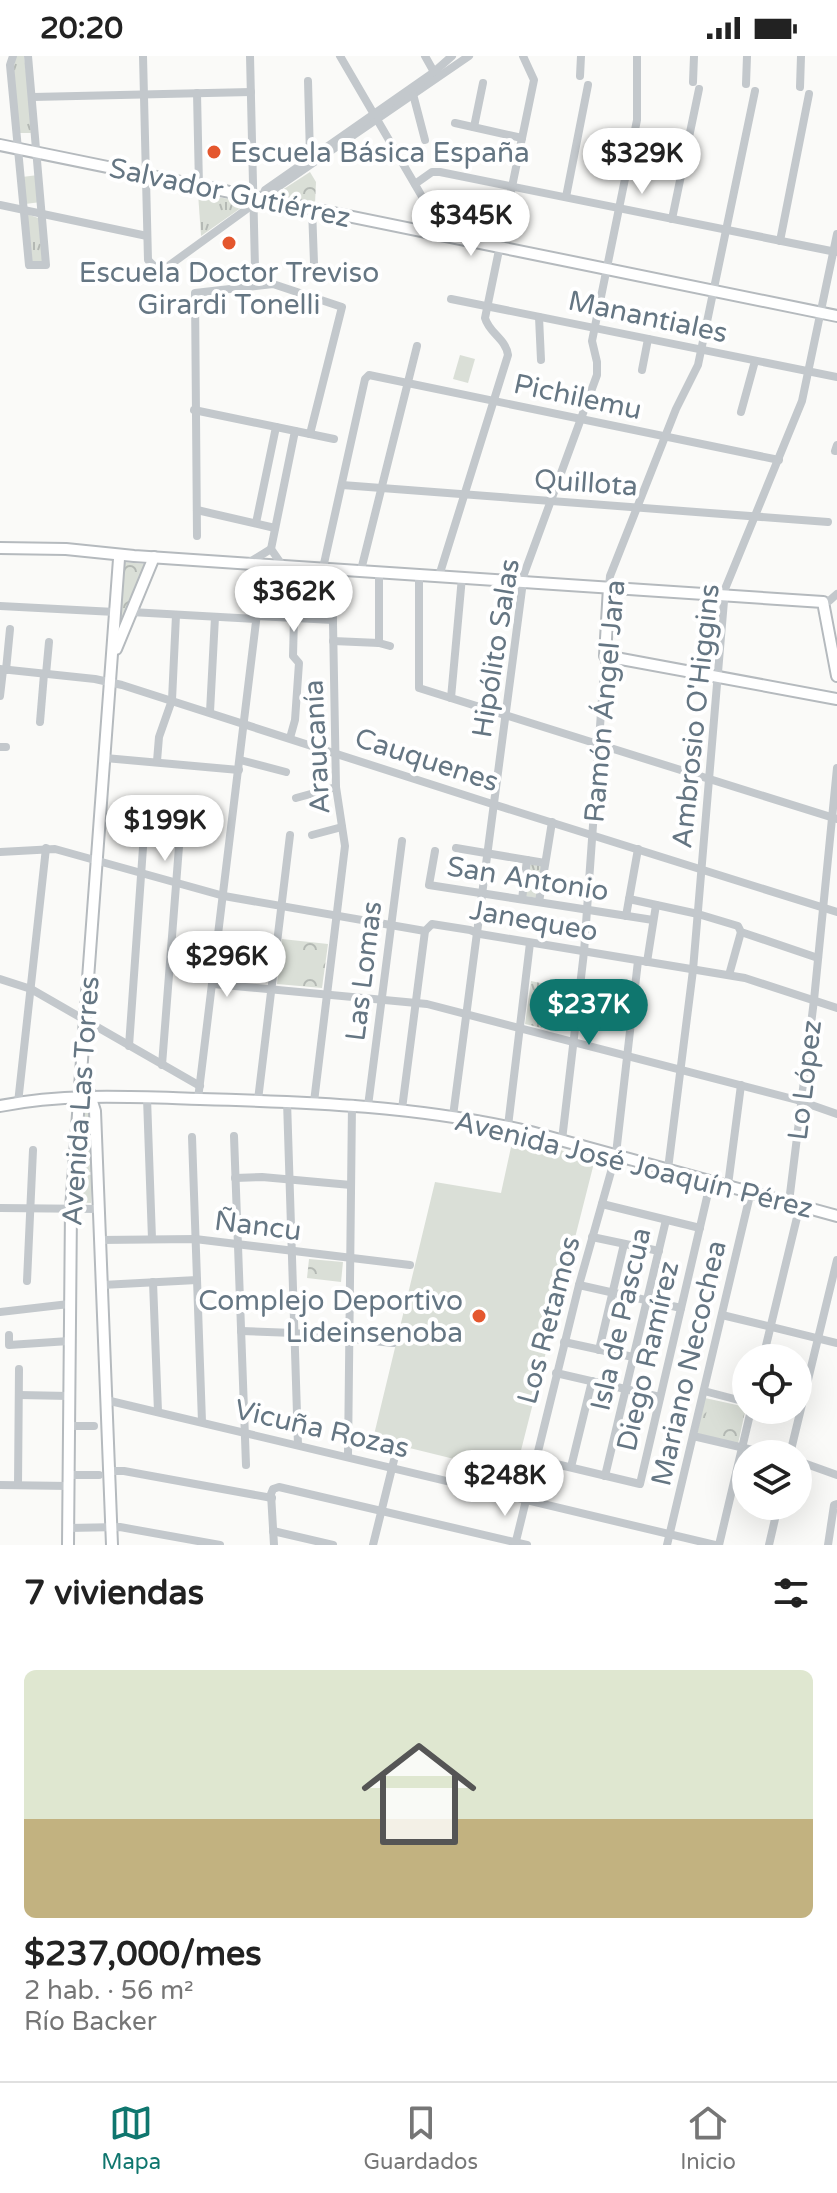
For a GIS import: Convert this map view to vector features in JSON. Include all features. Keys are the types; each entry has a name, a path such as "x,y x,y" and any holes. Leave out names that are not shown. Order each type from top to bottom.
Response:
{"main road":[{"name":"Salvador Gutiérrez","path":"0,145 257,200 312,208 837,316"},
{"path":"0,548 94,551 823,602 837,676"},
{"path":"49,550 119,559 134,556"},
{"name":"Avenida Las Torres","path":"112,659 154,557"},
{"name":"Avenida Las Torres","path":"68,1545 71,1209 119,559"},
{"name":"Ramón Ángel Jara","path":"605,656 609,587"},
{"path":"605,656 834,696"},
{"path":"82,1061 95,1111 106,1400 104,1473 112,1545"},
{"name":"Avenida José Joaquín Pérez","path":"0,1106 91,1096 314,1102 402,1109 508,1126 837,1216"}],"street":[{"path":"13,56 11,82 29,265 46,265 28,56"},
{"path":"143,56 148,260 154,266 167,267 434,72 448,57"},
{"path":"250,56 257,200 255,268"},
{"path":"340,56 445,236"},
{"path":"348,56 348,69"},
{"path":"425,56 434,72"},
{"path":"257,200 265,190 310,156 469,56"},
{"path":"439,576 508,351 487,325 488,306 534,78 523,56"},
{"path":"580,76 581,56"},
{"name":"Hipólito Salas","path":"453,1116 523,581 597,375 592,345 637,120 637,56"},
{"path":"672,219 696,86 694,56"},
{"path":"746,84 747,56"},
{"path":"800,87 801,56"},
{"path":"308,81 310,156"},
{"path":"0,83 11,82"},
{"path":"474,127 483,83"},
{"path":"566,197 588,85"},
{"name":"Ramón Ángel Jara","path":"609,587 610,576 665,436 696,370 755,91"},
{"path":"33,97 251,92"},
{"path":"197,93 199,186"},
{"path":"413,94 425,140"},
{"path":"780,241 809,94"},
{"path":"455,123 522,138"},
{"path":"415,184 438,171 835,252"},
{"path":"0,205 147,236"},
{"path":"312,208 314,263"},
{"name":"Ambrosio O'Higgins","path":"668,1169 693,970 724,595 727,581 800,405 837,234"},
{"path":"197,536 195,293 273,284 342,307 310,434"},
{"name":"Manantiales","path":"451,299 837,377"},
{"path":"539,317 541,360"},
{"path":"642,370 648,339"},
{"path":"361,570 417,346"},
{"path":"741,412 755,361"},
{"name":"Pichilemu","path":"368,376 779,460"},
{"name":"Araucanía","path":"314,1102 344,849 336,787 333,620 327,568 342,485 368,376"},
{"path":"194,410 334,439"},
{"path":"256,523 276,427"},
{"path":"282,565 271,549 295,431"},
{"name":"Quillota","path":"342,485 828,522"},
{"path":"197,510 275,528"},
{"path":"248,563 271,549"},
{"path":"198,1099 263,564"},
{"path":"379,572 379,643"},
{"path":"419,574 419,688 835,818"},
{"path":"451,698 462,577"},
{"path":"823,602 837,594"},
{"path":"0,606 115,612"},
{"path":"131,612 333,620"},
{"path":"157,761 159,737 172,700 176,615"},
{"path":"210,712 215,617"},
{"path":"290,738 295,720 299,663 293,656 294,618"},
{"path":"0,696 10,629"},
{"path":"333,641 390,646"},
{"path":"40,722 49,642"},
{"name":"Ramón Ángel Jara","path":"562,1140 584,952 605,656"},
{"name":"Cauquenes","path":"3,670 110,681 837,912"},
{"path":"105,758 239,765 286,772"},
{"name":"Lo López","path":"766,1344 794,1203 802,1102 835,818 837,768"},
{"path":"296,798 336,787"},
{"path":"129,1046 141,873 150,805 130,804"},
{"path":"170,807 195,809"},
{"path":"162,1065 182,808"},
{"path":"539,902 552,822"},
{"name":"Araucanía","path":"312,835 342,827"},
{"path":"258,1100 290,835"},
{"name":"Las Lomas","path":"368,1106 402,841"},
{"path":"0,852 46,848 18,1103"},
{"name":"Janequeo","path":"46,848 224,896 425,931 434,924 729,975 837,1008"},
{"path":"456,848 545,863"},
{"path":"626,916 638,849"},
{"name":"San Antonio","path":"435,851 429,885 653,920"},
{"path":"522,899 527,860"},
{"name":"San Antonio","path":"629,899 738,926 741,932 818,958"},
{"name":"Los Retamos","path":"515,1544 564,1342 616,1154 627,1056 656,905"},
{"path":"402,1109 425,931"},
{"path":"729,975 741,932"},
{"path":"508,1126 530,943"},
{"path":"0,979 31,989 200,1086"},
{"path":"213,984 416,1002 681,1069 837,1114"},
{"path":"728,1185 741,1085"},
{"path":"147,1098 152,1239"},
{"path":"287,1101 298,1445"},
{"path":"348,1456 352,1104"},
{"path":"234,1136 246,1465"},
{"path":"192,1137 202,1422"},
{"path":"27,1281 33,1150"},
{"path":"235,1178 351,1185"},
{"name":"Diego Ramírez","path":"535,1459 640,1484 711,1180"},
{"name":"Mariano Necochea","path":"667,1545 751,1191"},
{"path":"602,1204 700,1228"},
{"path":"0,1208 99,1209"},
{"name":"Isla de Pascua","path":"605,1476 666,1220"},
{"path":"592,1237 659,1251"},
{"name":"Ñancu","path":"100,1240 195,1239 410,1265"},
{"path":"599,1350 624,1244"},
{"path":"793,1440 837,1260"},
{"path":"102,1285 197,1280"},
{"path":"153,1282 158,1412"},
{"path":"579,1285 681,1308"},
{"path":"0,1312 69,1304"},
{"path":"722,1315 837,1343"},
{"path":"241,1331 393,1343"},
{"path":"9,1344 69,1341"},
{"path":"564,1342 633,1357"},
{"path":"18,1485 19,1369"},
{"path":"556,1373 660,1397"},
{"path":"571,1467 592,1381"},
{"path":"704,1391 732,1398"},
{"path":"19,1395 69,1396"},
{"name":"Vicuña Rozas","path":"106,1400 717,1545"},
{"path":"69,1426 94,1426"},
{"path":"693,1436 732,1445"},
{"path":"373,1545 397,1448"},
{"path":"812,1466 837,1475"},
{"path":"0,1485 69,1480 104,1473 272,1498"},
{"path":"717,1545 732,1486"},
{"path":"274,1545 273,1489 281,1487 527,1545"},
{"path":"831,1539 834,1505 837,1504"},
{"path":"769,1545 775,1520"},
{"path":"68,1528 111,1527 220,1545"},
{"path":"273,1531 333,1545"}],"green space":[{"path":"16,56 24,56 34,133 19,133 12,74"},
{"path":"310,172 316,182 315,204 273,196"},
{"path":"38,175 41,202 25,204 22,177"},
{"path":"198,193 248,203 201,236"},
{"path":"27,214 41,219 43,261 30,262"},
{"path":"460,355 475,359 468,383 453,379"},
{"path":"123,562 145,564 117,640"},
{"path":"530,864 542,866 537,898 525,896"},
{"path":"282,939 328,944 322,988 277,984"},
{"path":"284,950 300,952 297,981 281,979"},
{"path":"531,981 550,985 542,1028 525,1024"},
{"path":"551,984 571,987 566,1024 549,1022 554,995 550,994"},
{"path":"90,1104 93,1172 76,1171 81,1107"},
{"name":"Complejo Deportivo Lideinsenoba","path":"513,1138 595,1159 515,1474 373,1439 435,1182 501,1193"},
{"path":"77,1174 92,1175 91,1203 76,1202"},
{"path":"309,1259 343,1262 341,1282 307,1278"},
{"path":"705,1398 732,1404 732,1424 742,1424 739,1440 732,1443 697,1434"},
{"path":"708,1405 722,1408 716,1432 703,1429"}],"place":[{"name":"Escuela Básica España","path":"214,152"},
{"name":"Escuela Doctor Treviso Girardi Tonelli","path":"229,243"},
{"name":"Complejo Deportivo Lideinsenoba","path":"479,1316"}]}
